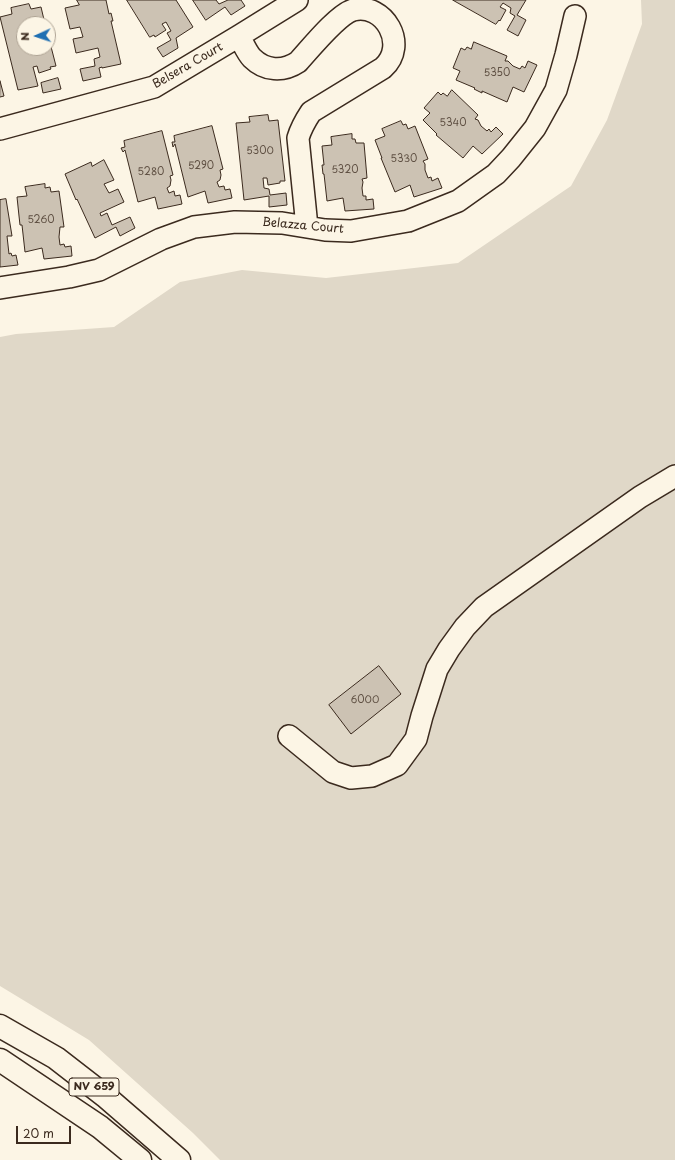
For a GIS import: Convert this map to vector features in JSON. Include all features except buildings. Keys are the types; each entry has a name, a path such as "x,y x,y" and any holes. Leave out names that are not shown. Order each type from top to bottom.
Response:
{"main road":[{"name":"NV 659","path":"0,1026 56,1058 105,1096 179,1160"},
{"name":"NV 659","path":"0,1060 100,1127 140,1160"}],"street":[{"name":"Belsera Court","path":"0,129 154,87 297,0"},
{"path":"239,36 251,57 260,65 271,69 289,68 298,62 341,16 354,10 374,12 389,26 393,37 394,46 389,63 311,112 304,121 298,138 307,227"},
{"name":"Belazza Court","path":"0,288 69,277 99,270 161,239 194,227 235,222 282,223 326,230 351,231 408,221 458,201 496,174 535,128 556,90 566,56 575,16"},
{"path":"289,736 333,772 352,778 372,776 397,765 416,739 437,670 449,649 465,627 484,607 640,497 675,476"}],"shaded area":[{"path":"641,0 675,0 675,1160 220,1160 193,1133 89,1040 0,986 0,337 16,334 114,327 180,282 242,270 326,278 458,263 571,186 607,120 642,24"}]}
